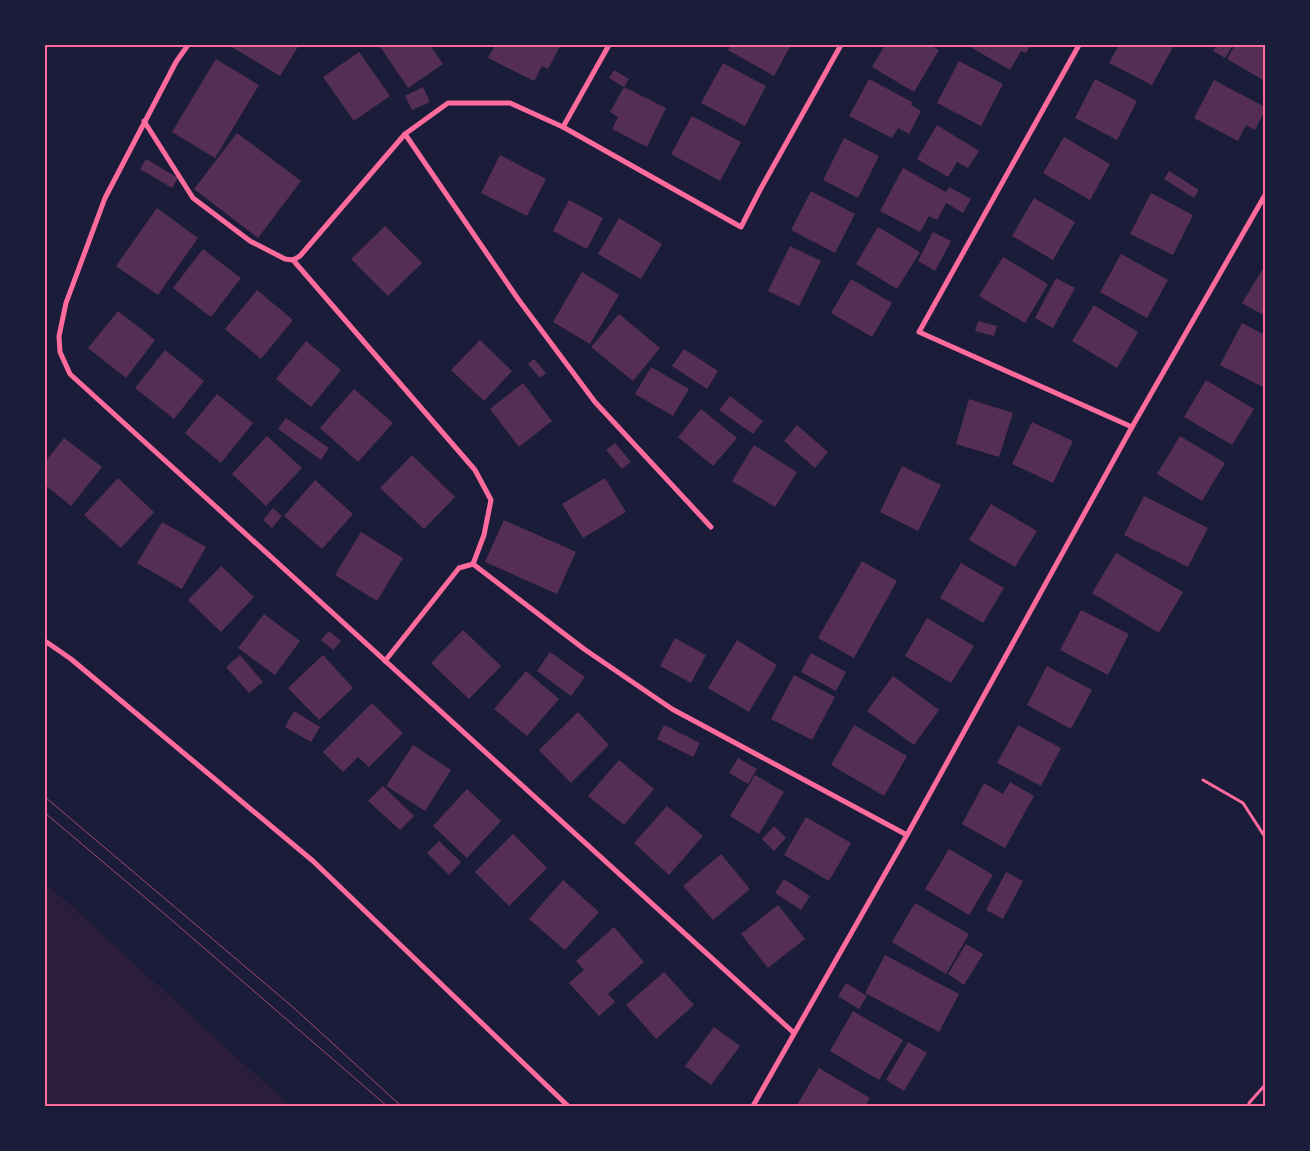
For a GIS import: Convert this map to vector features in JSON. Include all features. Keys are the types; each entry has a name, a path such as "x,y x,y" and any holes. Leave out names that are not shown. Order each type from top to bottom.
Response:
{"street":[{"path":"188,45 176,62 105,198 66,303 59,336 60,352 70,374 794,1033"},
{"path":"563,127 609,45"},
{"path":"144,121 193,198 250,241 284,259 293,260 300,256 405,134 448,103 510,103 563,127 742,227 760,190 841,45"},
{"path":"1079,45 919,332 1132,427"},
{"path":"405,134 518,299 595,402 711,527"},
{"path":"753,1106 907,835 1132,427 1265,195"},
{"path":"293,260 475,470 490,500 484,535 473,564"},
{"path":"385,661 459,568 473,564"},
{"path":"473,564 584,649 672,709 907,835"},
{"path":"45,641 71,658 313,861 568,1106"}],"path":[{"path":"1203,780 1243,803 1265,837"},
{"path":"1249,1106 1249,1102 1265,1085"},
{"path":"1105,1106 1112,1106"}],"shaded area":[{"path":"45,882 290,1106 45,1106"}],"building":[{"path":"233,45 299,45 280,76 232,47"},
{"path":"379,45 430,45 443,64 408,88"},
{"path":"495,45 560,46 548,69 542,66 534,81 488,58"},
{"path":"731,45 791,45 774,76 728,50"},
{"path":"885,45 930,45 939,50 914,92 872,67"},
{"path":"967,45 1031,45 1026,53 1021,51 1010,70"},
{"path":"1119,45 1169,45 1173,47 1152,85 1109,63"},
{"path":"1217,45 1233,45 1225,58 1213,51"},
{"path":"1235,45 1265,45 1265,81 1227,59"},
{"path":"359,52 390,96 354,121 323,77"},
{"path":"216,59 259,85 215,158 172,132"},
{"path":"959,61 1003,84 981,126 937,103"},
{"path":"723,63 766,86 745,126 701,103"},
{"path":"614,70 629,79 624,87 609,78"},
{"path":"869,79 912,102 911,105 921,111 909,134 898,128 892,138 849,116"},
{"path":"1095,79 1137,101 1117,140 1075,118"},
{"path":"1214,80 1265,107 1255,130 1246,125 1238,141 1194,118"},
{"path":"423,87 430,102 412,110 405,96"},
{"path":"624,87 666,108 647,147 612,129 618,117 610,112"},
{"path":"692,116 741,142 720,181 671,154"},
{"path":"937,125 979,151 968,168 957,162 948,177 917,159"},
{"path":"237,133 301,181 258,238 194,189"},
{"path":"1064,137 1110,164 1090,200 1043,173"},
{"path":"844,138 879,156 858,198 823,180"},
{"path":"500,155 546,179 527,216 481,193"},
{"path":"146,159 178,178 172,188 140,169"},
{"path":"903,168 946,192 949,187 971,199 963,213 946,203 937,220 929,216 920,232 880,211"},
{"path":"1169,171 1199,190 1194,198 1164,179"},
{"path":"811,191 855,214 835,253 791,230"},
{"path":"1151,193 1193,215 1173,255 1130,234"},
{"path":"1034,198 1075,222 1053,260 1012,236"},
{"path":"569,200 603,218 587,249 553,231"},
{"path":"157,208 198,238 158,295 116,266"},
{"path":"619,218 662,244 641,279 598,254"},
{"path":"385,226 422,263 388,296 351,259"},
{"path":"878,227 920,252 897,289 856,264"},
{"path":"933,232 951,241 935,271 918,261"},
{"path":"790,246 821,261 799,306 768,291"},
{"path":"203,249 241,278 211,317 173,288"},
{"path":"1121,254 1168,280 1147,318 1100,292"},
{"path":"1003,257 1048,284 1025,323 979,296"},
{"path":"1265,268 1265,316 1242,303"},
{"path":"582,272 619,295 590,344 553,322"},
{"path":"1056,278 1075,288 1053,328 1035,318"},
{"path":"851,279 892,303 872,337 831,313"},
{"path":"257,290 293,320 261,359 225,329"},
{"path":"1094,305 1138,332 1117,368 1072,341"},
{"path":"118,311 155,340 126,378 88,348"},
{"path":"619,314 660,348 633,381 591,347"},
{"path":"978,321 997,326 994,336 975,331"},
{"path":"1242,323 1265,335 1265,388 1220,365"},
{"path":"480,340 512,371 484,401 451,370"},
{"path":"306,341 341,370 311,407 276,379"},
{"path":"684,349 718,371 707,389 672,366"},
{"path":"165,350 204,381 174,419 135,388"},
{"path":"534,359 546,373 540,378 528,364"},
{"path":"651,367 689,389 673,416 635,394"},
{"path":"1206,380 1254,409 1232,445 1184,417"},
{"path":"523,383 552,421 519,447 490,409"},
{"path":"354,389 393,423 358,462 320,428"},
{"path":"217,394 253,423 221,463 185,433"},
{"path":"730,396 763,421 753,434 719,410"},
{"path":"969,399 1013,413 999,457 956,444"},
{"path":"701,409 737,438 713,466 678,437"},
{"path":"286,418 329,448 321,460 278,429"},
{"path":"1032,422 1073,441 1053,483 1012,464"},
{"path":"797,425 828,452 815,468 784,441"},
{"path":"267,436 302,468 266,506 232,474"},
{"path":"1180,436 1225,463 1202,501 1157,474"},
{"path":"64,438 102,467 71,506 45,485 45,462"},
{"path":"615,443 631,462 622,469 606,450"},
{"path":"754,445 797,472 775,507 732,481"},
{"path":"412,455 455,497 424,529 380,488"},
{"path":"902,466 941,485 918,531 880,512"},
{"path":"118,478 154,512 121,548 84,515"},
{"path":"605,478 626,512 583,538 562,504"},
{"path":"315,480 353,514 322,549 284,516"},
{"path":"1144,496 1208,528 1188,567 1124,535"},
{"path":"991,504 1037,531 1015,567 969,540"},
{"path":"273,508 282,516 272,528 263,520"},
{"path":"504,520 576,552 557,594 485,562"},
{"path":"162,522 206,547 182,589 137,563"},
{"path":"361,532 403,558 377,601 335,575"},
{"path":"1116,553 1183,592 1159,633 1092,593"},
{"path":"862,561 897,581 854,658 818,638"},
{"path":"961,563 1004,588 983,623 940,598"},
{"path":"221,566 254,597 221,632 188,600"},
{"path":"1081,610 1129,634 1108,675 1060,650"},
{"path":"264,614 300,641 275,675 238,648"},
{"path":"927,618 974,646 951,683 905,656"},
{"path":"463,630 501,666 469,699 431,663"},
{"path":"329,631 341,641 333,650 321,640"},
{"path":"675,638 706,655 691,683 660,666"},
{"path":"737,640 777,665 749,712 708,688"},
{"path":"550,652 585,677 571,696 537,671"},
{"path":"811,653 846,672 836,691 801,672"},
{"path":"240,655 263,682 249,693 226,667"},
{"path":"323,655 353,688 319,720 288,688"},
{"path":"1047,666 1092,690 1071,729 1027,705"},
{"path":"526,671 559,699 527,736 494,709"},
{"path":"794,675 835,697 812,740 771,719"},
{"path":"893,676 939,710 914,745 867,711"},
{"path":"372,703 403,733 369,767 358,757 343,772 323,752"},
{"path":"294,711 320,727 311,742 285,727"},
{"path":"578,712 609,745 571,783 539,750"},
{"path":"664,725 700,743 693,757 657,739"},
{"path":"854,725 907,756 884,796 831,765"},
{"path":"1018,725 1061,748 1041,786 997,763"},
{"path":"413,745 451,770 425,811 386,786"},
{"path":"738,758 757,769 748,784 729,773"},
{"path":"619,760 654,789 624,825 588,796"},
{"path":"755,775 784,792 759,834 730,816"},
{"path":"1010,782 1034,796 1005,848 962,824 984,783 1003,794"},
{"path":"383,786 414,816 400,830 368,801"},
{"path":"467,789 501,821 467,858 433,826"},
{"path":"667,806 703,836 669,875 634,843"},
{"path":"806,817 851,843 829,881 784,855"},
{"path":"774,826 786,838 774,851 762,839"},
{"path":"513,834 547,868 509,906 475,872"},
{"path":"439,841 461,862 449,875 427,853"},
{"path":"949,849 993,875 969,915 925,889"},
{"path":"721,854 750,889 713,920 683,886"},
{"path":"1006,872 1023,881 1003,919 986,910"},
{"path":"784,879 810,896 801,910 775,893"},
{"path":"563,880 599,912 565,950 529,919"},
{"path":"915,903 969,934 946,974 892,942"},
{"path":"778,905 805,939 768,968 741,934"},
{"path":"614,927 644,962 608,994 615,1002 599,1016 569,983 584,970 576,961"},
{"path":"966,944 983,954 964,985 948,974"},
{"path":"885,955 959,994 939,1032 865,993"},
{"path":"664,972 694,1005 656,1039 626,1005"},
{"path":"846,983 867,996 859,1009 838,996"},
{"path":"853,1011 903,1040 879,1080 830,1051"},
{"path":"714,1027 740,1046 711,1085 685,1066"},
{"path":"908,1042 927,1053 904,1091 886,1080"},
{"path":"819,1068 870,1098 865,1106 797,1105"}],"tram line":[{"path":"45,797 294,1008 401,1106"},
{"path":"45,813 387,1106"}]}
